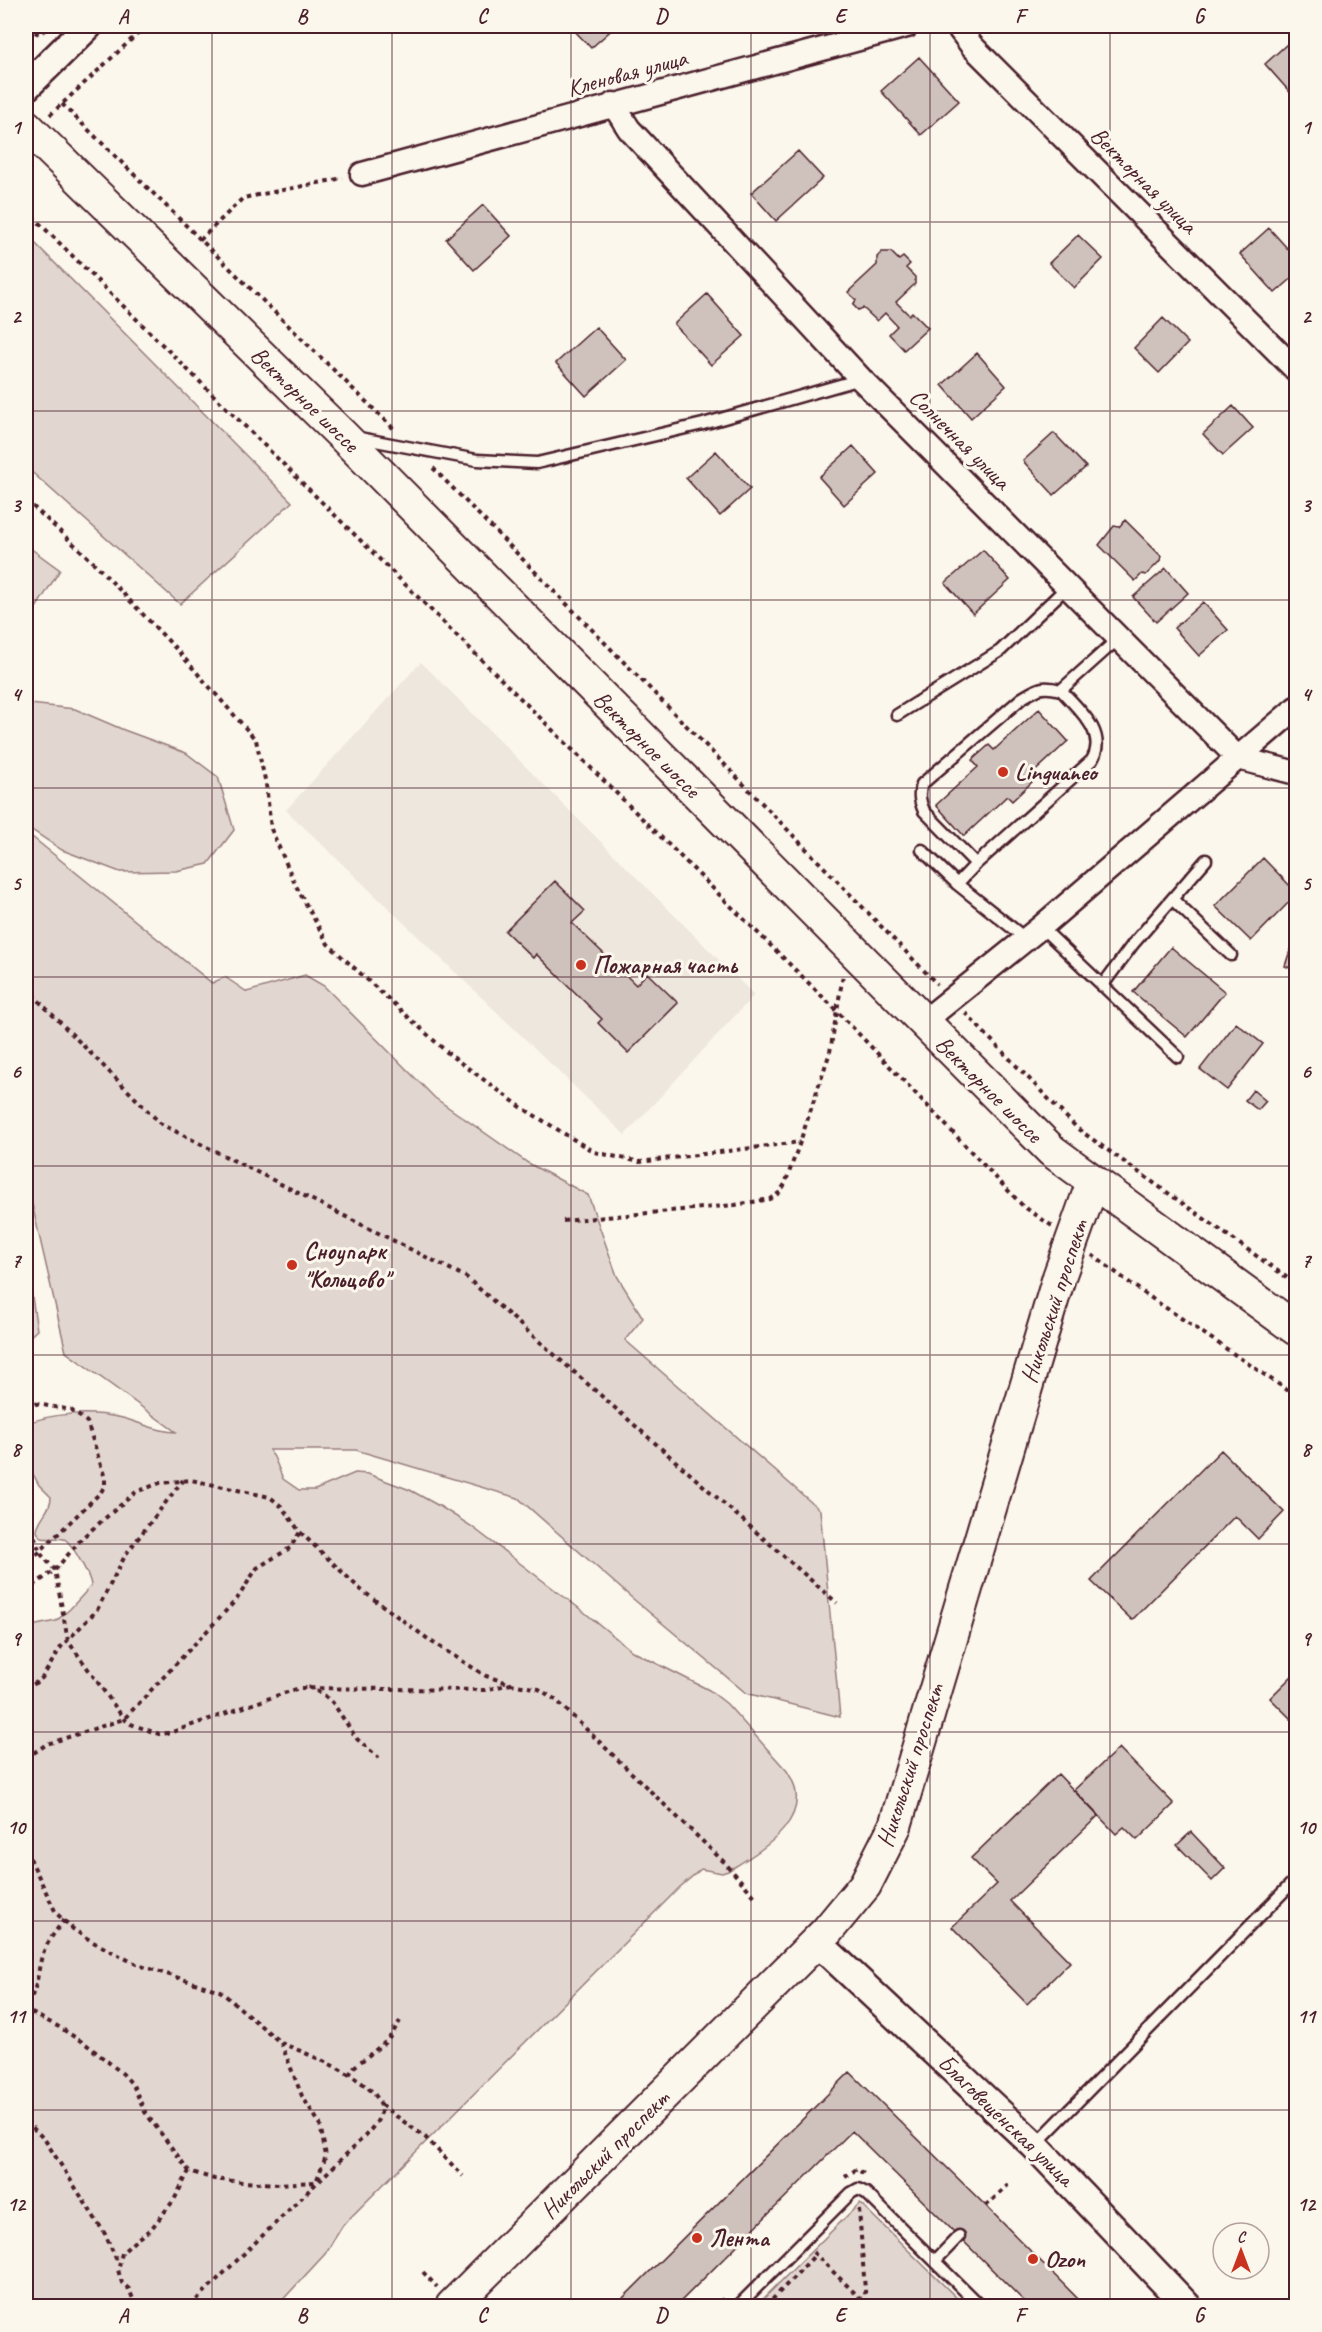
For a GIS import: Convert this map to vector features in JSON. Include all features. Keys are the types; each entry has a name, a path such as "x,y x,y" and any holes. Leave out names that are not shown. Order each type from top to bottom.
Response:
{"main road":[{"name":"Векторное шоссе","path":"28,129 342,435 1052,1151 1296,1329"},
{"name":"Никольский проспект","path":"452,2307 816,1941 865,1886 895,1826 1071,1239 1093,1182"}],"street":[{"path":"26,87 88,26"},
{"name":"Кленовая улица","path":"362,174 907,26"},
{"name":"Векторная улица","path":"957,26 972,46 1296,370"},
{"name":"Солнечная улица","path":"613,104 629,129 861,379 1238,758"},
{"path":"923,1022 1034,933 1296,708"},
{"path":"1238,758 1296,773"},
{"name":"Благовещенская улица","path":"816,1941 1034,2145 1187,2307"}],"lane":[{"path":"342,435 412,446 477,460 537,463 703,424 861,379"},
{"path":"897,715 1000,651 1068,586"},
{"path":"1061,690 1119,638"},
{"path":"957,884 976,864 1092,760 1097,751 1098,744 1092,726 1061,690 1046,686 1022,698 933,772 922,784 919,791 924,811 976,864"},
{"path":"922,850 957,884 1034,933 1102,986 1178,1057"},
{"path":"1102,986 1133,944 1206,860"},
{"path":"1172,899 1231,955"},
{"path":"1034,2145 1296,1879"},
{"path":"738,2307 851,2193 858,2189 866,2193 980,2307"},
{"path":"935,2261 959,2236"}],"path":[{"path":"26,29 40,34 50,26"},
{"path":"28,129 62,104 146,26"},
{"path":"62,104 412,446 1078,1130 1296,1284"},
{"path":"200,240 243,198 362,174"},
{"path":"26,210 836,1010 1023,1206 1141,1292 1296,1396"},
{"path":"26,500 99,568 177,650 256,740 266,784 271,829 296,886 328,944 450,1055 521,1107 594,1152 640,1162 800,1142"},
{"path":"562,1221 735,1205 770,1199 779,1192 785,1184 830,1052 848,947"},
{"path":"26,988 161,1124 466,1276 837,1603"},
{"path":"26,1402 71,1410 87,1422 105,1478 105,1485 101,1492 26,1565"},
{"path":"26,1690 42,1678 61,1647 97,1610 126,1554 183,1480"},
{"path":"26,1591 55,1570 83,1537 136,1492 160,1483 183,1480 270,1497 281,1506 300,1532 360,1589 432,1642 486,1676 511,1684 539,1689 556,1700 724,1863 757,1899"},
{"path":"26,1511 40,1553 55,1570 68,1641 124,1719 131,1724 159,1734 203,1723 258,1701 299,1688 485,1690 511,1684"},
{"path":"26,1758 47,1744 124,1719 237,1599 257,1568 290,1548 300,1532"},
{"path":"308,1687 324,1695 333,1703 357,1739 379,1758"},
{"path":"26,1850 56,1913 73,1929 138,1965 220,1991 281,2043 363,2083 381,2104 425,2137 463,2176"},
{"path":"26,2004 33,1997 37,1974 50,1938 64,1920"},
{"path":"26,2010 59,2026 123,2074 133,2085 145,2112 189,2171 214,2179 242,2182 280,2184 316,2182"},
{"path":"349,2075 354,2067 388,2040 400,2021"},
{"path":"281,2043 302,2096 320,2124 326,2156 316,2182"},
{"path":"190,2307 366,2135 381,2113 381,2104"},
{"path":"26,2121 45,2140 105,2234 118,2263 120,2277 129,2289 136,2307"},
{"path":"842,2181 856,2169"},
{"path":"856,2169 870,2181"},
{"path":"856,2169 867,2306"},
{"path":"118,2263 122,2253 157,2222 183,2186 189,2171"},
{"path":"986,2206 1008,2185"},
{"path":"803,2241 867,2306"},
{"path":"766,2307 816,2254"},
{"path":"715,2307 728,2293"}],"shaded area":[{"path":"26,234 292,502 180,604 26,467"},
{"path":"26,545 60,570 26,624"},
{"path":"421,662 754,995 625,1135 286,810"},
{"path":"30,704 75,709 186,753 218,777 234,830 208,864 176,871 120,872 62,850 26,826 26,707"},
{"path":"26,832 212,983 225,977 247,992 305,975 324,986 435,1098 528,1163 588,1195 617,1276 643,1318 625,1340 820,1510 840,1717 746,1693 632,1598 518,1498 356,1450 269,1450 283,1479 299,1490 315,1490 355,1473 368,1474 410,1490 471,1526 632,1651 709,1690 727,1704 787,1771 795,1788 796,1804 791,1818 770,1843 728,1871 722,1873 701,1869 680,1887 343,2225 325,2254 277,2306 26,2306 26,1627 56,1621 91,1586 81,1562 66,1540 42,1538 37,1532 39,1523 49,1507 51,1497 39,1485 26,1461 26,1424 59,1415 96,1414 118,1417 161,1430 176,1432 66,1352 26,1178"},
{"path":"26,1257 37,1330 26,1340"},
{"path":"860,2203 965,2306 756,2306"}],"building":[{"path":"570,26 616,26 591,48"},
{"path":"1296,36 1296,99 1265,64"},
{"path":"919,57 959,101 921,135 881,91"},
{"path":"798,151 823,178 776,221 751,193"},
{"path":"483,205 511,236 474,270 446,239"},
{"path":"1269,228 1296,258 1296,275 1275,293 1240,254"},
{"path":"1078,235 1103,259 1074,288 1049,263"},
{"path":"882,252 891,252 899,260 903,257 910,264 906,268 915,277 915,284 896,302 909,315 912,312 928,328 904,350 889,334 897,326 885,313 877,321 863,308 858,310 853,305 856,300 848,292 877,265 877,257"},
{"path":"707,294 744,336 711,365 674,324"},
{"path":"1163,318 1188,343 1159,373 1134,348"},
{"path":"596,327 626,360 586,396 556,363"},
{"path":"977,353 1006,386 971,418 942,385"},
{"path":"1233,406 1253,428 1223,455 1203,434"},
{"path":"1054,433 1086,467 1054,495 1023,461"},
{"path":"853,446 878,474 844,505 819,477"},
{"path":"716,451 750,489 720,516 686,478"},
{"path":"1125,520 1161,556 1160,561 1146,575 1142,574 1135,581 1099,545 1114,526 1119,527"},
{"path":"983,550 1010,580 973,614 945,583"},
{"path":"1166,568 1188,593 1156,622 1133,597"},
{"path":"1203,602 1228,630 1199,656 1174,628"},
{"name":"Linguaneo","path":"1039,709 1068,741 1028,778 1032,782 1012,801 1007,796 964,836 936,805 978,767 972,760 989,745 994,750"},
{"path":"1263,858 1296,892 1296,895 1251,941 1215,906"},
{"name":"Пожарная часть","path":"555,881 585,911 572,923 636,985 647,973 678,1003 628,1053 598,1023 602,1019 536,954 533,958 505,931"},
{"path":"1296,932 1296,970 1285,966"},
{"path":"1171,947 1225,992 1187,1037 1133,992"},
{"path":"1236,1023 1263,1044 1227,1090 1200,1069"},
{"path":"1253,1090 1266,1101 1258,1110 1245,1100"},
{"path":"1221,1450 1284,1512 1258,1539 1235,1516 1132,1620 1091,1581"},
{"path":"1296,1672 1296,1724 1270,1698"},
{"path":"1119,1748 1174,1804 1137,1840 1124,1827 1116,1834 1074,1790"},
{"path":"1058,1774 1098,1816 1010,1901 1070,1962 1027,2004 952,1927 997,1884 971,1858"},
{"path":"1191,1832 1225,1868 1212,1881 1177,1845"},
{"path":"850,2072 1085,2306 1029,2306 852,2131 676,2306 615,2306"}],"place":[{"name":"Linguaneo","path":"1003,772"},
{"name":"Пожарная часть","path":"581,965"},
{"name":"Сноупарк \"Кольцово\"","path":"292,1265"},
{"name":"Лента","path":"697,2238"},
{"name":"Ozon","path":"1033,2259"}]}
